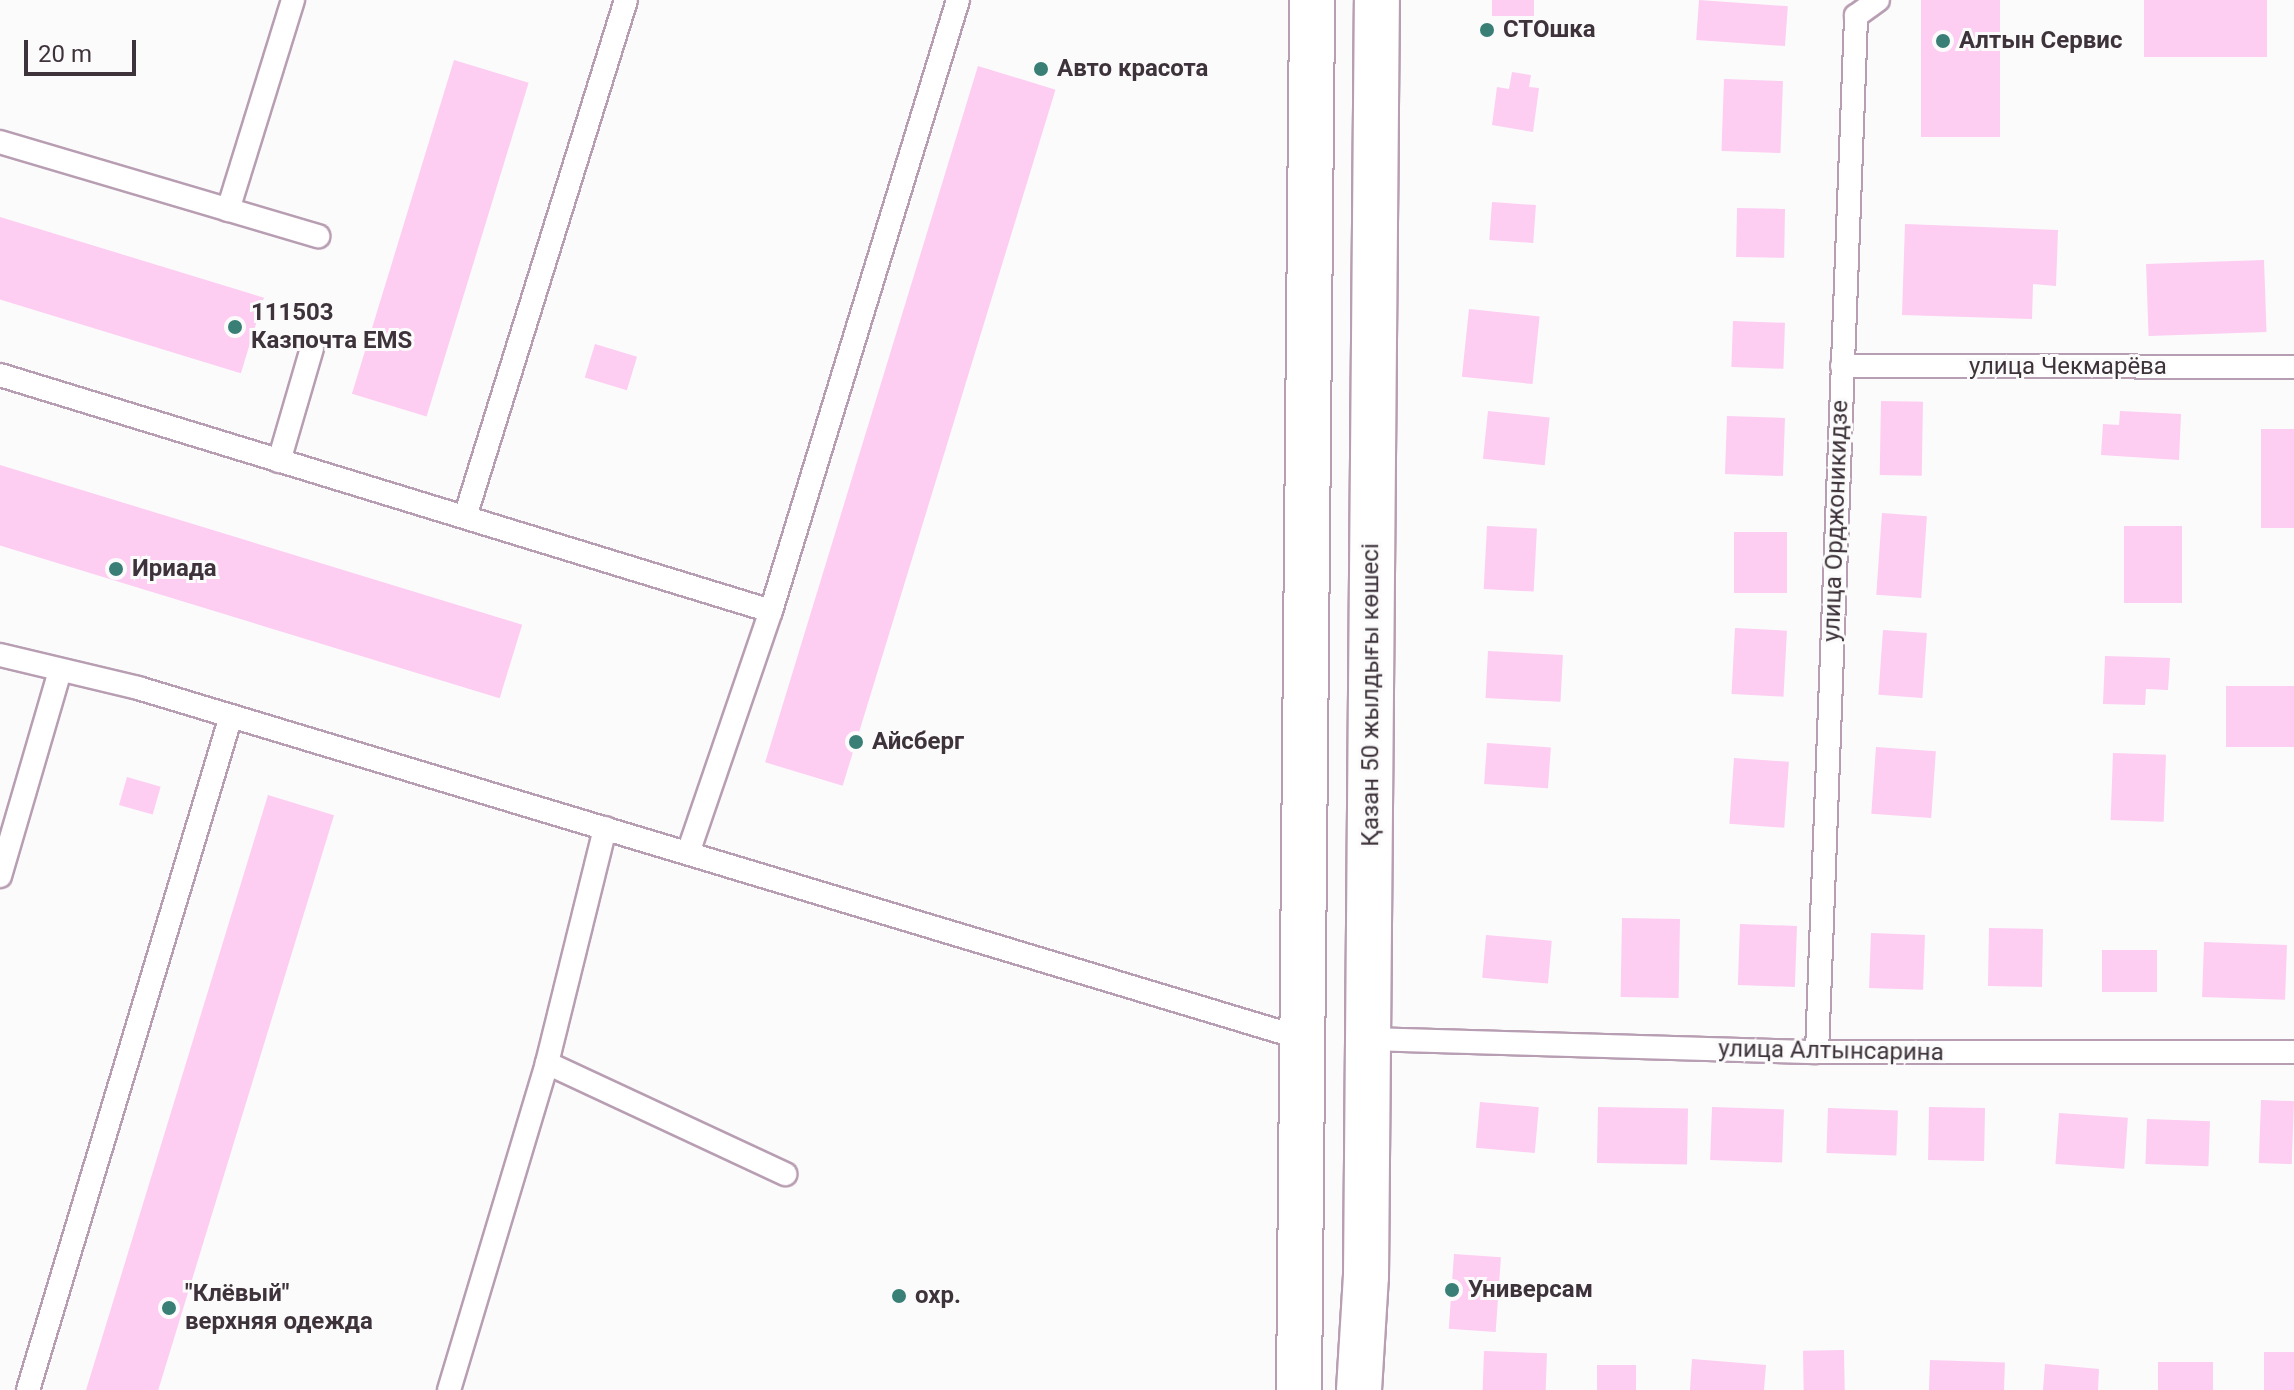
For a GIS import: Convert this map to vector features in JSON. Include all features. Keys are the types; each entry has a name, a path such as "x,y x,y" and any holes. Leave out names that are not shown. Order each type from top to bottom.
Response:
{"street":[{"path":"1299,1390 1312,0"},
{"name":"Қазан 50 жылдығы көшесі","path":"1359,1390 1368,1039 1377,0"},
{"path":"1301,1038 1368,1039"}],"lane":[{"path":"228,210 293,0"},
{"path":"465,517 626,0"},
{"path":"688,853 771,611 958,0"},
{"name":"улица Орджоникидзе","path":"1817,1052 1856,16 1878,0"},
{"path":"0,142 318,236"},
{"path":"279,461 312,348"},
{"name":"улица Чекмарёва","path":"1842,366 2294,367"},
{"path":"0,375 771,611"},
{"path":"0,655 59,674 231,716 1301,1038"},
{"path":"0,876 59,674"},
{"path":"28,1390 231,716"},
{"path":"449,1390 547,1063 605,828"},
{"name":"улица Алтынсарина","path":"1368,1039 1817,1052 2294,1052"},
{"path":"547,1063 785,1174"}],"building":[{"path":"1492,0 1534,0 1534,16 1492,16"},
{"path":"1699,0 1788,6 1785,46 1696,40"},
{"path":"1921,0 2000,0 2000,137 1921,137"},
{"path":"2144,0 2267,0 2267,57 2144,57"},
{"path":"454,60 529,83 427,417 352,394"},
{"path":"978,66 1055,90 843,786 765,762"},
{"path":"1512,72 1531,75 1529,87 1539,88 1533,132 1492,125 1497,87 1509,89"},
{"path":"1724,79 1783,81 1780,153 1721,151"},
{"path":"1492,202 1536,205 1533,243 1489,240"},
{"path":"1737,208 1785,209 1784,258 1736,257"},
{"path":"0,217 264,298 241,373 0,300"},
{"path":"1905,224 2058,230 2056,286 2033,284 2032,319 1902,315"},
{"path":"2264,260 2267,332 2149,336 2146,264"},
{"path":"1469,309 1540,316 1533,384 1462,377"},
{"path":"1733,321 1785,323 1783,369 1731,367"},
{"path":"595,344 637,357 627,390 585,377"},
{"path":"1881,401 1923,402 1922,476 1880,475"},
{"path":"1488,411 1550,417 1545,465 1483,459"},
{"path":"2120,411 2181,414 2179,460 2101,455 2103,424 2119,425"},
{"path":"1727,416 1785,418 1783,476 1725,474"},
{"path":"2261,429 2294,429 2294,528 2261,528"},
{"path":"0,465 522,625 500,698 0,546"},
{"path":"1882,513 1927,516 1921,598 1876,595"},
{"path":"1487,526 1537,529 1534,592 1484,589"},
{"path":"2124,526 2182,526 2182,603 2124,603"},
{"path":"1734,532 1787,532 1787,593 1734,593"},
{"path":"1735,628 1787,631 1783,697 1732,694"},
{"path":"1883,630 1927,633 1922,698 1878,695"},
{"path":"1488,651 1563,655 1560,702 1486,698"},
{"path":"2105,656 2170,658 2168,690 2146,689 2145,705 2103,704"},
{"path":"2226,686 2294,686 2294,747 2226,747"},
{"path":"1487,743 1551,747 1548,788 1484,784"},
{"path":"1876,747 1936,751 1931,818 1871,814"},
{"path":"2113,753 2166,755 2164,822 2111,820"},
{"path":"1734,758 1789,762 1784,828 1729,824"},
{"path":"127,777 161,787 153,815 119,805"},
{"path":"268,795 334,815 158,1390 86,1390"},
{"path":"1622,918 1680,919 1679,998 1621,997"},
{"path":"1740,924 1797,926 1795,987 1738,985"},
{"path":"1989,928 2043,929 2042,987 1988,986"},
{"path":"1871,933 1925,935 1923,990 1869,988"},
{"path":"1486,935 1552,941 1548,984 1482,978"},
{"path":"2204,942 2287,945 2285,1000 2202,997"},
{"path":"2102,950 2157,950 2157,992 2102,992"},
{"path":"2261,1100 2294,1101 2292,1164 2259,1163"},
{"path":"1480,1102 1539,1107 1535,1153 1476,1148"},
{"path":"1598,1107 1688,1109 1687,1165 1597,1163"},
{"path":"1712,1107 1784,1110 1782,1162 1710,1160"},
{"path":"1929,1107 1985,1108 1984,1161 1928,1160"},
{"path":"1828,1108 1898,1110 1896,1155 1826,1153"},
{"path":"2059,1113 2128,1118 2124,1169 2055,1164"},
{"path":"2147,1119 2210,1121 2208,1166 2145,1164"},
{"path":"1454,1254 1501,1257 1496,1332 1449,1329"},
{"path":"1844,1350 1845,1390 1804,1390 1803,1351"},
{"path":"1484,1351 1547,1353 1546,1390 1483,1390"},
{"path":"2264,1352 2294,1352 2294,1390 2264,1390"},
{"path":"1692,1359 1766,1365 1764,1390 1690,1390"},
{"path":"1930,1360 2005,1363 2004,1390 1929,1390"},
{"path":"2158,1362 2213,1362 2213,1390 2158,1390"},
{"path":"2045,1364 2099,1369 2098,1390 2043,1390"},
{"path":"1597,1365 1636,1365 1636,1390 1597,1390"}],"place":[{"name":"СТОшка","path":"1487,30"},
{"name":"Алтын Сервис","path":"1943,41"},
{"name":"Авто красота","path":"1041,69"},
{"name":"111503 Казпочта EMS","path":"235,327"},
{"name":"Ириада","path":"116,569"},
{"name":"Айсберг","path":"856,742"},
{"name":"Универсам","path":"1452,1290"},
{"name":"охр.","path":"899,1296"},
{"name":"\"Клёвый\" верхняя одежда","path":"169,1308"}]}
